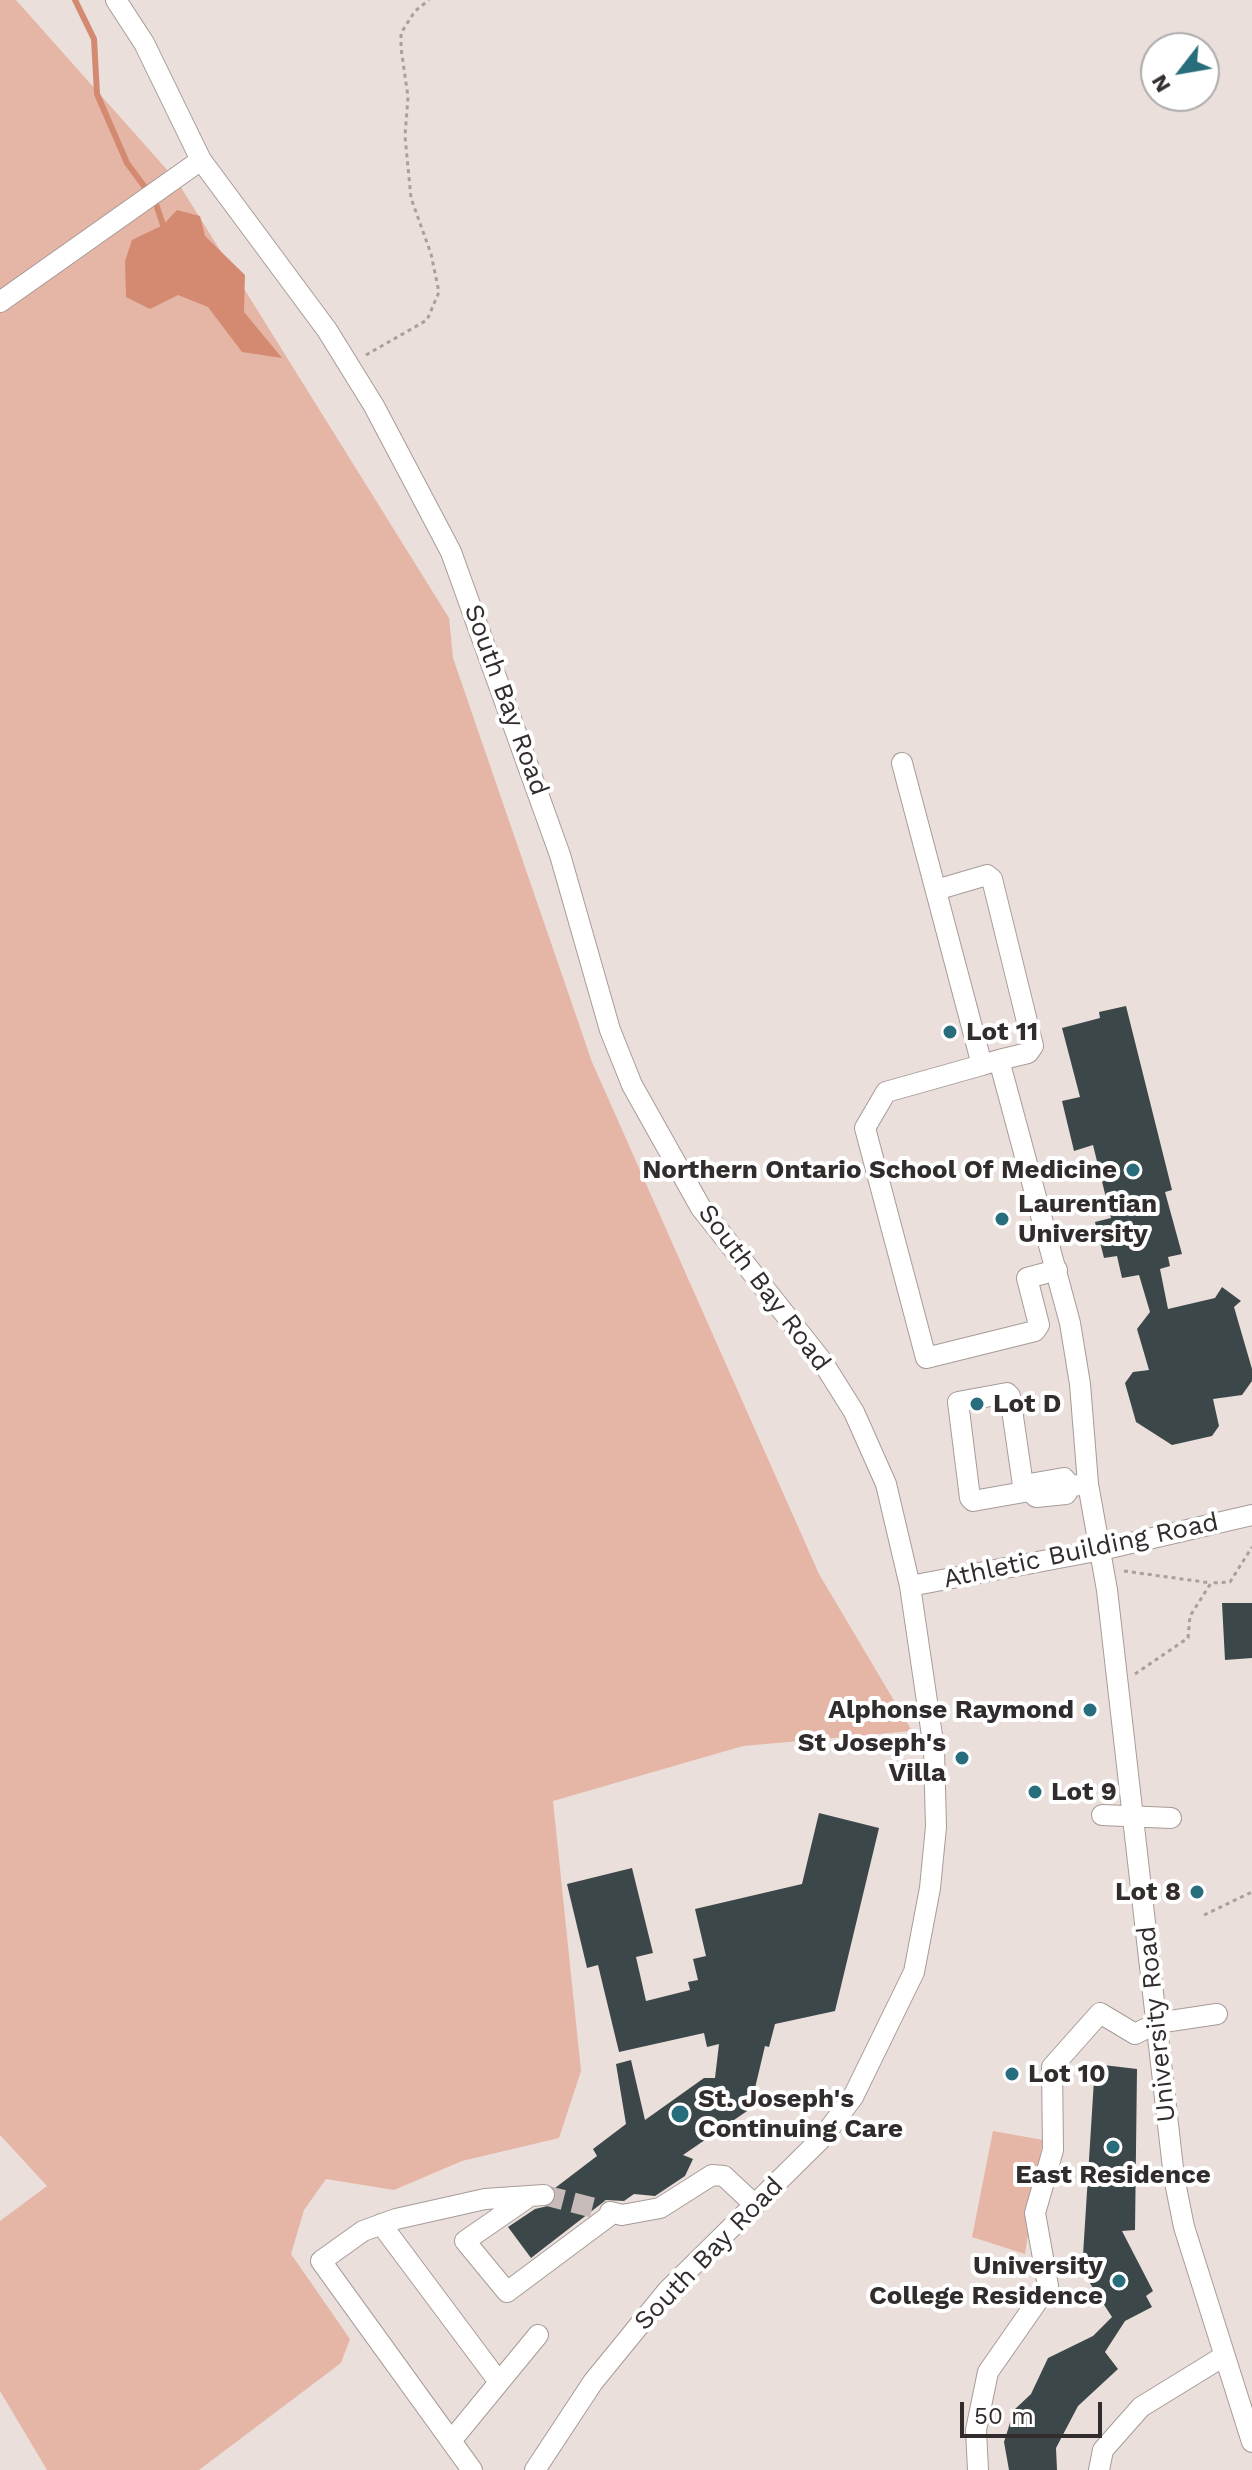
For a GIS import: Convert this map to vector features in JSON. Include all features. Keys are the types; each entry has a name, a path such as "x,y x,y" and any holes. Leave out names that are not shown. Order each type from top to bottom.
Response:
{"street":[{"name":"South Bay Road","path":"116,0 144,43 201,160 327,330 451,552 560,855 610,1030 632,1085 701,1208 822,1361 854,1412 886,1484 910,1586 934,1749 936,1827 930,1888 914,1972 853,2097 823,2137 668,2290 593,2382 535,2470"},
{"path":"0,302 201,160"},
{"name":"University Road","path":"902,763 936,890 1057,1270 1080,1384 1080,1485 1105,1572 1181,2215 1252,2442"},
{"path":"936,890 987,875 992,879 1033,1046 1028,1053 893,1088 886,1092 865,1128 926,1358 1035,1331 1039,1325 1027,1278 1057,1270"},
{"path":"1027,1491 1010,1396 1007,1393 958,1402 970,1498 973,1501 1027,1491 1035,1483 1064,1478 1080,1485"},
{"name":"Athletic Building Road","path":"910,1586 1101,1550 1252,1515"},
{"path":"1102,1815 1171,1818"},
{"path":"978,2470 976,2430 988,2372 1048,2286 1035,2213 1053,2150 1052,2067 1100,2013 1135,2034 1157,2023 1217,2014"},
{"path":"472,2470 321,2261 363,2231 381,2224 485,2199 538,2195 465,2241 507,2292 612,2212 645,2213 660,2208 712,2175 724,2176 755,2205"},
{"path":"381,2224 499,2382"},
{"path":"451,2441 538,2335"},
{"path":"1099,2470 1103,2450 1141,2407 1224,2356"}],"path":[{"path":"348,365 427,320 439,292 431,254 411,198 405,136 408,97 401,48 401,33 415,11 429,0"},
{"path":"1105,1572 1126,1570 1211,1583 1230,1582 1252,1547"},
{"path":"1119,1685 1188,1638 1190,1616 1211,1583"},
{"path":"1204,1915 1252,1892"}],"shaded area":[{"path":"0,0 16,0 177,181 449,618 453,658 592,1062 819,1574 912,1731 743,1746 553,1801 581,2071 559,2138 462,2161 394,2190 326,2179 304,2210 291,2254 350,2339 341,2363 199,2470 47,2470 0,2391 0,2221 47,2186 0,2135"},
{"path":"177,210 200,216 205,236 245,275 244,312 282,358 242,352 208,307 178,295 150,309 126,297 125,261 132,240 163,225"},
{"path":"993,2131 1043,2140 1025,2254 972,2237"}],"building":[{"path":"1126,1006 1172,1190 1165,1192 1182,1254 1168,1257 1170,1266 1160,1269 1168,1309 1215,1298 1222,1287 1241,1301 1234,1307 1252,1369 1252,1381 1242,1395 1213,1399 1219,1426 1212,1436 1172,1445 1136,1422 1125,1383 1133,1372 1149,1370 1137,1329 1150,1312 1139,1275 1122,1278 1117,1256 1104,1258 1095,1222 1111,1218 1093,1145 1074,1151 1062,1101 1080,1097 1062,1028 1100,1018 1099,1012"},
{"path":"1222,1603 1252,1603 1252,1658 1225,1660"},
{"path":"819,1813 879,1828 835,2011 775,2024 769,2047 765,2046 750,2109 683,2155 693,2159 685,2176 655,2196 634,2194 624,2201 606,2200 531,2258 508,2227 535,2209 552,2205 557,2195 555,2188 597,2156 593,2149 626,2124 616,2064 631,2060 645,2120 704,2078 715,2078 719,2044 707,2047 704,2033 619,2052 598,1965 587,1968 567,1884 632,1868 653,1953 636,1957 646,2001 690,1990 688,1982 698,1980 693,1959 706,1956 695,1909 802,1884"},
{"path":"1095,2064 1137,2069 1135,2230 1122,2231 1153,2291 1146,2296 1152,2307 1125,2321 1105,2352 1118,2369 1078,2406 1056,2448 1057,2470 1009,2470 1004,2442 1014,2410 1031,2394 1048,2358 1093,2336 1112,2317 1082,2271"}],"waterway":[{"path":"75,0 94,39 97,94 127,163 155,201 163,225"}],"tunnel":[{"path":"544,2195 610,2212"}],"place":[{"name":"Lot 11","path":"950,1032"},
{"name":"Northern Ontario School Of Medicine","path":"1133,1170"},
{"name":"Laurentian University","path":"1002,1219"},
{"name":"Lot D","path":"977,1404"},
{"name":"Alphonse Raymond","path":"1090,1710"},
{"name":"St Joseph's Villa","path":"962,1758"},
{"name":"Lot 9","path":"1035,1792"},
{"name":"Lot 8","path":"1197,1892"},
{"name":"Lot 10","path":"1012,2074"},
{"name":"St. Joseph's Continuing Care","path":"680,2114"},
{"name":"East Residence","path":"1113,2147"},
{"name":"University College Residence","path":"1119,2281"}]}
